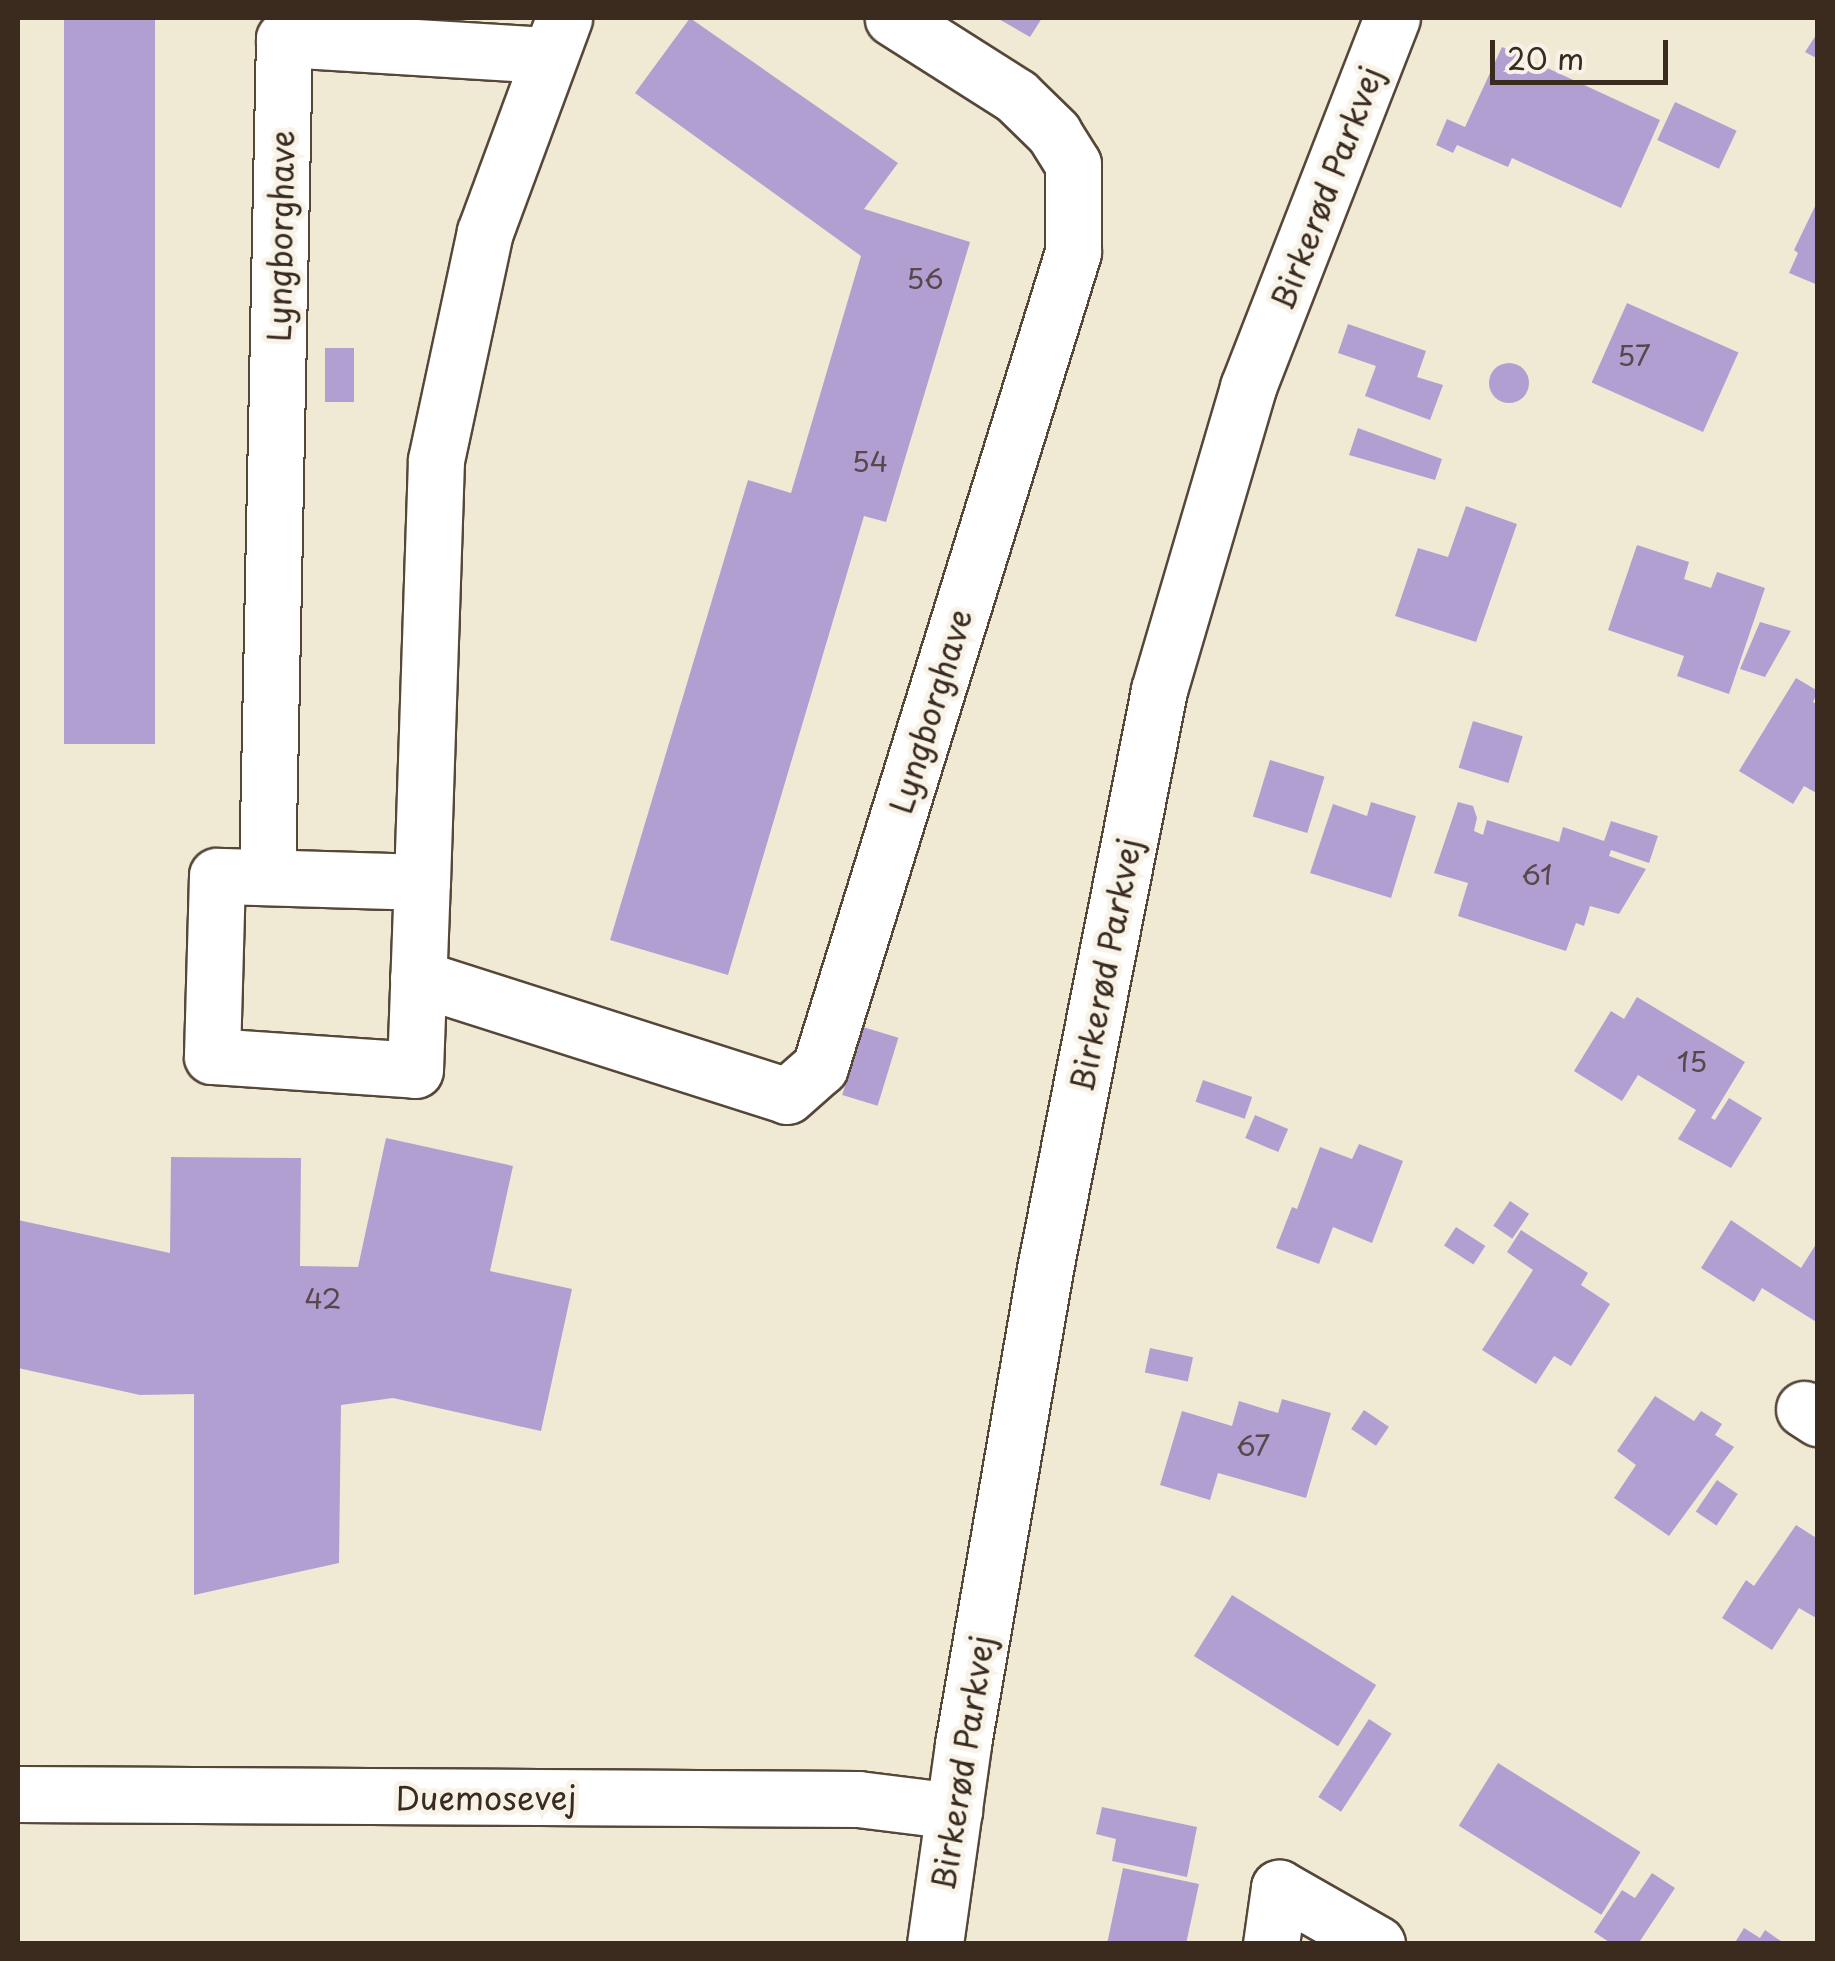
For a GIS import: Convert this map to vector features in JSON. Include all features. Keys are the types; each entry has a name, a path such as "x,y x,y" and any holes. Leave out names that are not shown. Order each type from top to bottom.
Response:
{"street":[{"name":"Lyngborghave","path":"418,978 787,1096 820,1067 1073,252 1073,164 1054,133 1016,96 893,18"},
{"name":"Birkerød Parkvej","path":"935,1944 1046,1264 1159,690 1248,387 1392,18"},
{"name":"Lyngborghave","path":"268,877 284,39 556,36 485,232 436,460 422,882 415,1070 212,1056 217,876 422,882"},
{"name":"Duemosevej","path":"18,1794 858,1799 954,1810"},
{"path":"1271,1944 1279,1888 1377,1944"}],"building":[{"path":"64,18 155,18 155,744 64,744"},
{"path":"690,18 898,163 864,209 970,242 886,522 864,516 728,975 610,940 748,480 791,493 861,256 635,93"},
{"path":"997,18 1042,18 1030,37"},
{"path":"1818,32 1818,59 1805,52"},
{"path":"1502,47 1660,120 1621,208 1512,158 1508,167 1457,145 1453,153 1436,145 1447,119 1465,127"},
{"path":"1675,102 1737,131 1719,169 1657,140"},
{"path":"1818,200 1818,285 1789,273 1798,253 1794,250"},
{"path":"1627,303 1738,353 1703,432 1592,382"},
{"path":"1348,324 1426,351 1417,377 1443,385 1430,420 1365,396 1376,366 1338,353"},
{"path":"325,348 354,348 354,402 325,402"},
{"path":"1509,363 1523,369 1529,383 1523,397 1509,403 1495,397 1489,383 1495,369"},
{"path":"1358,428 1442,459 1435,480 1349,455"},
{"path":"1466,506 1517,524 1476,642 1395,616 1418,548 1448,557"},
{"path":"1637,545 1689,562 1684,579 1711,588 1717,572 1765,588 1729,694 1677,676 1684,656 1608,630"},
{"path":"1760,622 1791,631 1765,677 1740,669"},
{"path":"1796,678 1818,691 1813,702 1818,705 1818,794 1804,786 1793,804 1739,771"},
{"path":"1473,721 1523,736 1508,783 1459,768"},
{"path":"1270,760 1325,777 1307,833 1253,816"},
{"path":"1371,802 1416,816 1391,898 1310,873 1333,804 1367,816"},
{"path":"1458,802 1473,806 1477,818 1474,831 1483,835 1487,820 1559,842 1563,827 1604,841 1611,821 1658,836 1649,863 1611,850 1609,856 1646,869 1619,914 1590,906 1584,926 1576,923 1566,951 1458,916 1468,883 1434,873"},
{"path":"1637,997 1745,1062 1711,1118 1715,1120 1729,1098 1762,1118 1731,1168 1678,1139 1696,1110 1638,1075 1622,1101 1574,1071 1611,1011 1624,1019"},
{"path":"863,1027 898,1038 878,1106 842,1095"},
{"path":"1203,1080 1252,1097 1245,1119 1196,1102"},
{"path":"1255,1115 1288,1129 1278,1152 1245,1138"},
{"path":"386,1138 513,1166 490,1271 572,1289 541,1431 393,1398 341,1405 339,1563 194,1595 194,1394 140,1395 18,1368 18,1220 170,1253 171,1157 301,1158 300,1266 358,1267"},
{"path":"1359,1144 1403,1161 1372,1243 1333,1227 1319,1264 1276,1248 1292,1207 1297,1209 1320,1147 1352,1159"},
{"path":"1510,1201 1529,1214 1512,1239 1493,1226"},
{"path":"1731,1220 1801,1268 1818,1241 1818,1323 1762,1288 1754,1302 1701,1268"},
{"path":"1456,1227 1485,1246 1473,1265 1444,1245"},
{"path":"1521,1230 1588,1273 1581,1285 1610,1304 1571,1366 1554,1356 1536,1384 1482,1350 1533,1270 1507,1252"},
{"path":"1150,1348 1193,1357 1188,1382 1145,1372"},
{"path":"1655,1396 1694,1421 1701,1411 1722,1424 1715,1435 1734,1447 1669,1536 1614,1498 1636,1465 1617,1451"},
{"path":"1282,1399 1331,1413 1306,1498 1218,1473 1210,1500 1160,1485 1182,1411 1232,1426 1239,1401 1278,1413"},
{"path":"1364,1410 1389,1427 1376,1446 1351,1429"},
{"path":"1717,1480 1738,1494 1716,1525 1696,1512"},
{"path":"1796,1525 1818,1539 1818,1619 1799,1608 1772,1650 1722,1618 1746,1580 1754,1586"},
{"path":"1232,1595 1376,1685 1338,1746 1194,1656"},
{"path":"1369,1719 1392,1734 1341,1812 1318,1797"},
{"path":"1498,1763 1640,1852 1601,1915 1459,1826"},
{"path":"1102,1807 1197,1827 1187,1877 1112,1861 1116,1839 1096,1834"},
{"path":"1123,1868 1199,1884 1186,1944 1107,1944"},
{"path":"1652,1873 1675,1888 1638,1944 1612,1944 1594,1932 1622,1890 1635,1898"},
{"path":"1744,1928 1760,1938 1765,1930 1785,1944 1734,1944"}]}
